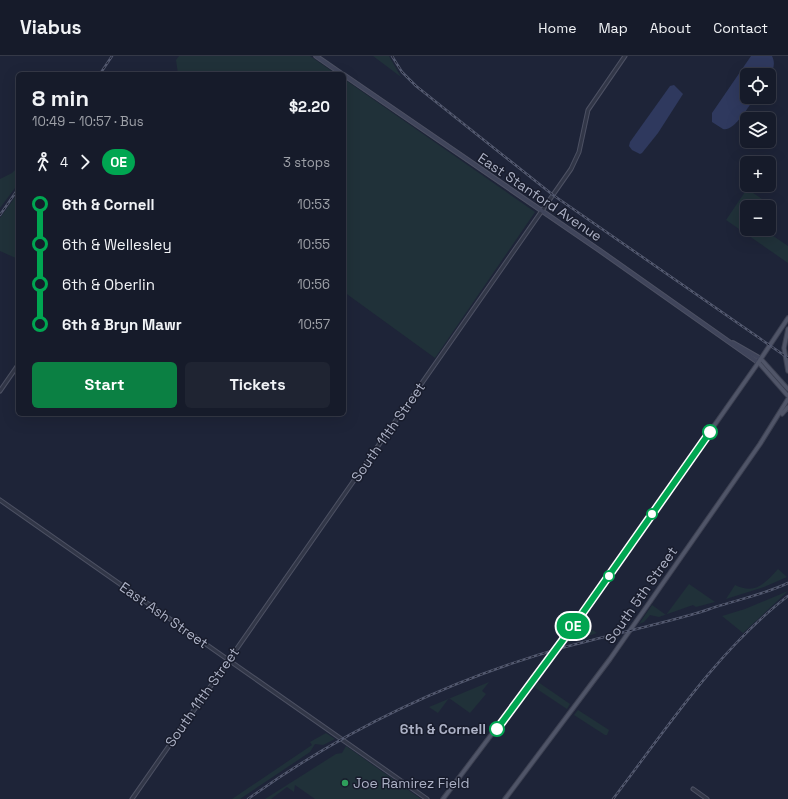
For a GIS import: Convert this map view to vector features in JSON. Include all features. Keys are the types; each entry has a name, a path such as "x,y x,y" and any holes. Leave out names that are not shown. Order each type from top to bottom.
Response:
{"main road":[{"name":"East Stanford Avenue","path":"316,56 339,72"},
{"name":"East Stanford Avenue","path":"346,77 723,337 759,363 788,396"},
{"path":"443,799 559,646 759,363 788,318"},
{"path":"788,329 784,348 788,372"},
{"name":"East Stanford Avenue","path":"723,337 761,359 788,389"},
{"name":"South 5th Street","path":"505,799 589,688 779,416 788,399"},
{"path":"779,416 788,407"}],"street":[{"name":"South 11th Street","path":"132,799 575,163 579,152 585,119 590,107 625,56"},
{"path":"0,391 16,368"},
{"name":"East Ash Street","path":"0,500 427,799"},
{"path":"694,789 707,799"}],"shaded area":[{"path":"179,56 310,56 333,72 178,72 176,60"},
{"path":"373,56 389,56 401,77"},
{"path":"346,80 535,212 435,358 346,293"},
{"path":"16,169 16,187 0,208 0,179 12,173"},
{"path":"745,192 752,192 764,200 740,200 740,230 726,220"},
{"path":"16,196 16,258 0,251 0,218"},
{"path":"749,236 773,236 788,246 788,263"},
{"path":"778,569 787,577 764,587 726,599 735,585 749,589 760,586"},
{"path":"689,584 715,602 696,607 693,605 666,614"},
{"path":"788,591 743,633 722,616 745,609"},
{"path":"652,605 666,615 659,617 650,615 644,622 639,624"},
{"path":"582,623 597,633 588,636 578,634 573,641 566,643"},
{"path":"489,682 482,691 486,694 470,713 450,698"},
{"path":"538,682 570,704 567,709 534,687"},
{"path":"448,699 438,713 429,707"},
{"path":"578,710 609,730 607,735 574,715"},
{"path":"326,733 335,739 323,745 315,744 310,752 240,799 232,799 312,745 310,742"},
{"path":"346,746 421,799 315,799 295,785 294,792 287,787 271,799 265,799 336,754 342,753"}],"water":[{"path":"751,56 772,56 774,62 773,68 743,68"},
{"path":"740,72 740,104 750,104 745,112 740,112 740,118 732,127 727,129 723,129 712,122 712,113"},
{"path":"674,85 683,94 658,133 642,153 640,154 632,150 629,146 630,142 670,86"}],"railway":[{"path":"101,72 112,56"},
{"path":"392,56 402,72 416,86 553,195 788,358"},
{"path":"0,215 16,192"},
{"path":"248,799 285,774 360,729 440,691 523,660 565,647 700,612 764,593 788,583"},
{"path":"613,799 673,718 716,666 738,641 788,596"}],"bus line":[{"name":"0E","path":"497,729 577,621 710,432"}],"place":[{"name":"6th & Cornell","path":"497,729"},
{"name":"Joe Ramirez Field","path":"345,783"}]}
